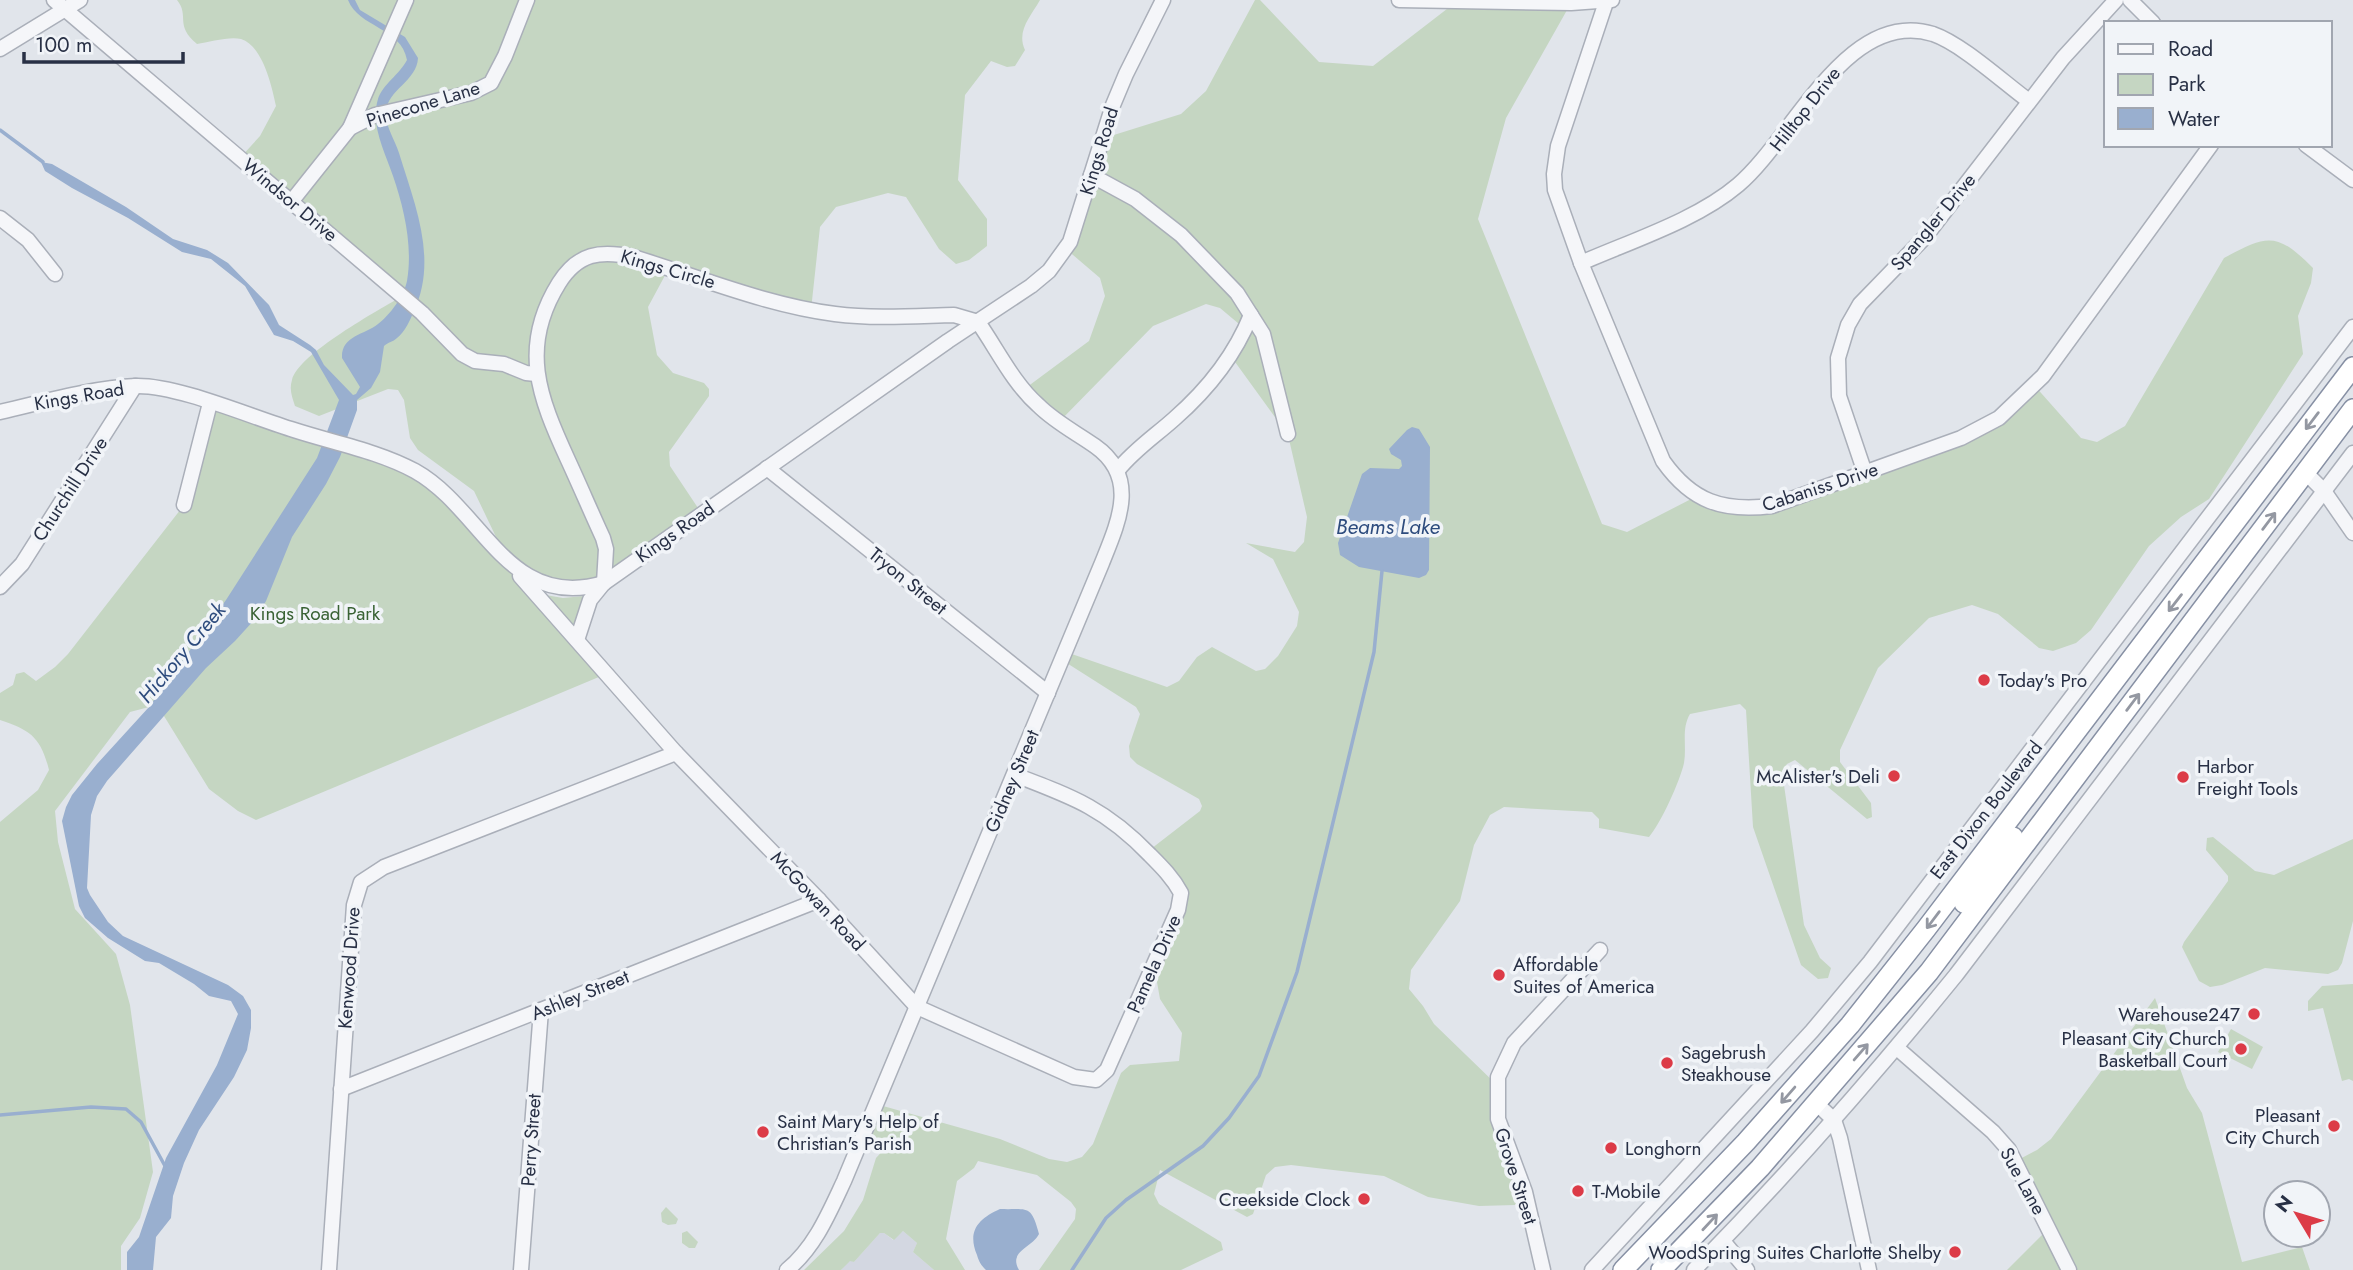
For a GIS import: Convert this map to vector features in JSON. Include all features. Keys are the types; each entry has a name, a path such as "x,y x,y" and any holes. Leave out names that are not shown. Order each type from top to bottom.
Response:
{"highway":[{"name":"East Dixon Boulevard","path":"1623,1270 1746,1142 1850,1025 2018,809 2353,366"},
{"path":"1661,1270 1760,1168 1928,972 2353,409"},
{"path":"2048,815 2041,808 2041,801 2106,715 2114,682"},
{"path":"1928,972 1944,931 2023,823 2023,815 2018,809"},
{"path":"1637,1270 1644,1261 1649,1245"}],"street":[{"path":"0,49 59,5 80,0"},
{"name":"Pinecone Lane","path":"292,202 349,128 406,0"},
{"name":"Pinecone Lane","path":"349,128 375,116 471,93 491,83 505,56 527,0"},
{"name":"Kings Road","path":"0,412 59,398 135,386 157,388 210,403 361,450 413,470 443,492 510,564 548,586 572,589 604,583 1049,271 1062,257 1070,242 1113,105 1163,0"},
{"path":"1399,0 1571,4 1610,1"},
{"name":"Spangler Drive","path":"1865,473 1839,396 1838,358 1848,325 1860,304 1925,237 2029,101 2080,38 2116,0"},
{"path":"2130,0 2151,21"},
{"name":"Cabaniss Drive","path":"1610,1 1555,162 1555,190 1581,263 1663,461 1684,486 1713,503 1730,507 1772,506 1978,430 1999,418 2043,376 2210,147"},
{"name":"Windsor Drive","path":"59,5 399,293 462,354 475,361 504,363 526,373 537,374"},
{"name":"Hilltop Drive","path":"1581,263 1714,204 1743,181 1771,153 1838,66 1856,50 1885,34 1922,32 1946,40 2029,101"},
{"path":"2309,147 2353,180"},
{"path":"1091,175 1135,199 1187,241 1237,293 1264,334 1288,435"},
{"path":"0,218 28,240 55,274"},
{"name":"Kings Circle","path":"604,583 606,549 603,538 552,428 537,374 536,346 540,322 550,297 562,278 576,264 591,254 611,252 811,310 859,316 954,315 978,322"},
{"path":"978,322 1023,390 1036,404 1058,423 1097,447 1118,470 1129,457 1198,397 1230,355 1251,315"},
{"name":"East Dixon Boulevard","path":"1592,1270 1812,1031 1870,962 2353,327"},
{"name":"Churchill Drive","path":"0,587 28,555 135,386"},
{"path":"184,505 210,403"},
{"path":"1694,1270 1897,1048 1956,975 2353,453"},
{"name":"Tryon Street","path":"767,468 1048,693"},
{"name":"Gidney Street","path":"787,1270 806,1252 831,1210 1015,775 1110,542 1122,498 1118,470"},
{"path":"2305,472 2324,491 2353,533"},
{"name":"McGowan Road","path":"510,564 676,753 819,900 917,1007 1074,1077 1093,1081 1107,1070"},
{"path":"577,640 590,600 604,583"},
{"name":"Kenwood Drive","path":"328,1270 354,905 361,883 384,867 676,753"},
{"name":"Pamela Drive","path":"1015,775 1060,792 1112,820 1170,876 1181,893 1178,910 1107,1070"},
{"path":"2000,793 2018,809"},
{"path":"2048,815 2067,829"},
{"name":"Ashley Street","path":"341,1089 819,900"},
{"name":"Grove Street","path":"1543,1270 1525,1192 1498,1119 1498,1077 1514,1043 1600,950"},
{"name":"Perry Street","path":"521,1270 541,1010"},
{"name":"Sue Lane","path":"1897,1048 1993,1132 2009,1150 2069,1270"},
{"path":"1817,1104 1833,1120 1840,1138 1869,1270"},
{"path":"1723,1241 1747,1270"}],"shaded area":[{"path":"903,1231 917,1243 913,1252 934,1270 841,1270 850,1260 854,1262 880,1233 893,1240"}],"green space":[{"name":"Kings Road Park","path":"177,0 1040,0 1023,30 1025,50 1015,66 1007,67 991,61 965,95 958,180 987,219 987,246 969,260 956,264 939,249 906,197 888,193 836,207 820,227 811,310 669,268 648,307 657,355 673,373 704,383 709,389 709,396 669,452 670,466 702,514 593,586 525,574 606,674 256,820 238,811 209,789 164,716 149,707 130,712 55,811 58,842 75,909 116,954 130,1005 153,1172 140,1218 121,1246 121,1270 0,1270 0,822 38,790 49,770 42,750 33,737 0,720 0,693 13,685 16,674 24,672 36,681 68,654 184,505 210,403 413,470 508,562 474,491 418,450 410,438 404,400 398,390 388,389 319,416 295,406 291,390 292,380 298,369 341,333 404,295 240,158 260,136 276,106 265,68 255,50 241,39 197,44 186,31 181,6"},
{"path":"1255,0 1260,0 1319,62 1373,66 1456,2 1571,3 1506,118 1478,219 1602,524 1627,532 1697,496 1754,508 1961,438 2034,385 2081,438 2097,442 2125,426 2224,258 2262,241 2281,243 2313,268 2311,283 2298,316 2303,354 2209,499 2181,517 2149,546 2091,630 2076,643 2053,651 2039,648 1998,614 1972,605 1929,618 1878,668 1840,750 1840,762 1871,803 1872,817 1867,819 1795,760 1787,764 1782,771 1804,925 1820,958 1831,968 1828,978 1818,979 1801,965 1753,827 1746,710 1740,704 1690,714 1686,726 1682,771 1664,812 1649,837 1599,828 1599,819 1592,812 1504,807 1490,815 1474,845 1460,901 1411,970 1409,989 1434,1024 1497,1085 1496,1092 1525,1192 1515,1205 1479,1206 1428,1197 1384,1176 1291,1165 1275,1167 1266,1175 1253,1214 1247,1217 1160,1170 1154,1194 1159,1204 1221,1242 1223,1250 1181,1270 1039,1270 1075,1219 1076,1209 1037,1175 978,1161 974,1168 957,1181 946,1239 965,1270 934,1270 913,1252 917,1243 903,1231 894,1240 880,1233 854,1262 850,1261 841,1270 804,1270 844,1231 863,1200 876,1158 889,1144 863,1137 876,1104 1000,1139 1049,1159 1067,1162 1082,1157 1093,1144 1121,1073 1130,1065 1179,1061 1182,1033 1160,999 1154,965 1180,903 1147,852 1200,811 1202,806 1199,799 1137,764 1130,757 1129,746 1140,714 1136,707 1062,660 1066,652 1167,687 1179,681 1197,657 1212,647 1256,671 1265,669 1278,656 1297,626 1299,612 1273,559 1246,543 1295,552 1304,542 1307,517 1288,435 1230,355 1245,329 1220,308 1206,304 1153,326 1058,423 1023,390 1089,341 1105,296 1100,278 1066,249 1101,139 1181,114 1206,91"},
{"path":"540,594 563,598 584,596 573,628"},
{"path":"2213,837 2255,871 2274,875 2353,839 2353,921 2338,970 2328,974 2265,968 2222,985 2210,987 2199,981 2182,947 2228,881 2228,876 2206,850 2207,838"},
{"path":"2353,984 2353,1081 2342,1081 2323,1008 2308,1011 2308,1001 2322,986"},
{"path":"2155,998 2187,1088 2202,1113 2242,1262 2303,1249 2310,1270 2007,1270 2049,1228 2016,1161 2051,1139"},
{"name":"Pleasant City Church Basketball Court","path":"2231,1029 2263,1047 2252,1069 2218,1052"},
{"path":"666,1207 678,1219 676,1224 668,1225 662,1222 661,1213"},
{"path":"687,1231 698,1242 695,1248 689,1248 682,1243 682,1233"}],"water":[{"name":"Hickory Creek","path":"348,0 355,0 360,10 405,37 418,58 413,73 391,98 386,112 422,232 424,272 421,291 405,329 384,346 380,372 371,388 357,400 357,410 340,457 292,537 266,601 255,619 206,668 107,781 97,796 91,815 87,888 108,922 123,936 228,985 243,996 251,1010 247,1050 234,1077 199,1130 184,1163 173,1196 171,1218 156,1237 153,1270 127,1270 127,1252 139,1237 166,1158 217,1065 238,1014 231,1001 209,996 159,963 145,961 108,938 85,918 79,906 62,821 72,795 149,707 226,600 317,458 339,400 311,352 293,341 274,335 245,286 211,259 182,252 128,218 72,188 45,171 41,162 52,164 126,207 173,239 207,250 228,263 269,305 279,325 316,350 324,365 353,395 356,394 360,387 342,358 345,345 387,316 400,299 409,268 404,214 379,138 376,119 380,94 407,60 397,41 361,17"},
{"name":"Beams Lake","path":"1412,427 1419,429 1430,447 1429,570 1419,578 1359,567 1340,555 1338,543 1362,474 1370,468 1399,469 1402,466 1401,460 1391,454 1389,449"},
{"path":"1000,1209 1023,1209 1031,1213 1036,1224 1039,1234 1016,1258 1019,1270 986,1270 979,1262 974,1247 976,1227"}],"waterway":[{"name":"Hickory Creek","path":"0,130 43,162"},
{"path":"1072,1270 1106,1218 1126,1200 1203,1146 1229,1118 1259,1076 1297,972 1374,652 1382,571"},
{"path":"0,1115 91,1107 126,1109 141,1122 165,1166"}],"place":[{"name":"Today's Pro","path":"1984,680"},
{"name":"McAlister's Deli","path":"1894,776"},
{"name":"Harbor Freight Tools","path":"2183,777"},
{"name":"Affordable Suites of America","path":"1499,975"},
{"name":"Warehouse247","path":"2254,1014"},
{"name":"Pleasant City Church Basketball Court","path":"2241,1049"},
{"name":"Sagebrush Steakhouse","path":"1667,1063"},
{"name":"Pleasant City Church","path":"2334,1126"},
{"name":"Saint Mary's Help of Christian's Parish","path":"763,1132"},
{"name":"Longhorn","path":"1611,1148"},
{"name":"T-Mobile","path":"1578,1191"},
{"name":"Creekside Clock","path":"1364,1199"},
{"name":"WoodSpring Suites Charlotte Shelby","path":"1955,1252"}]}
